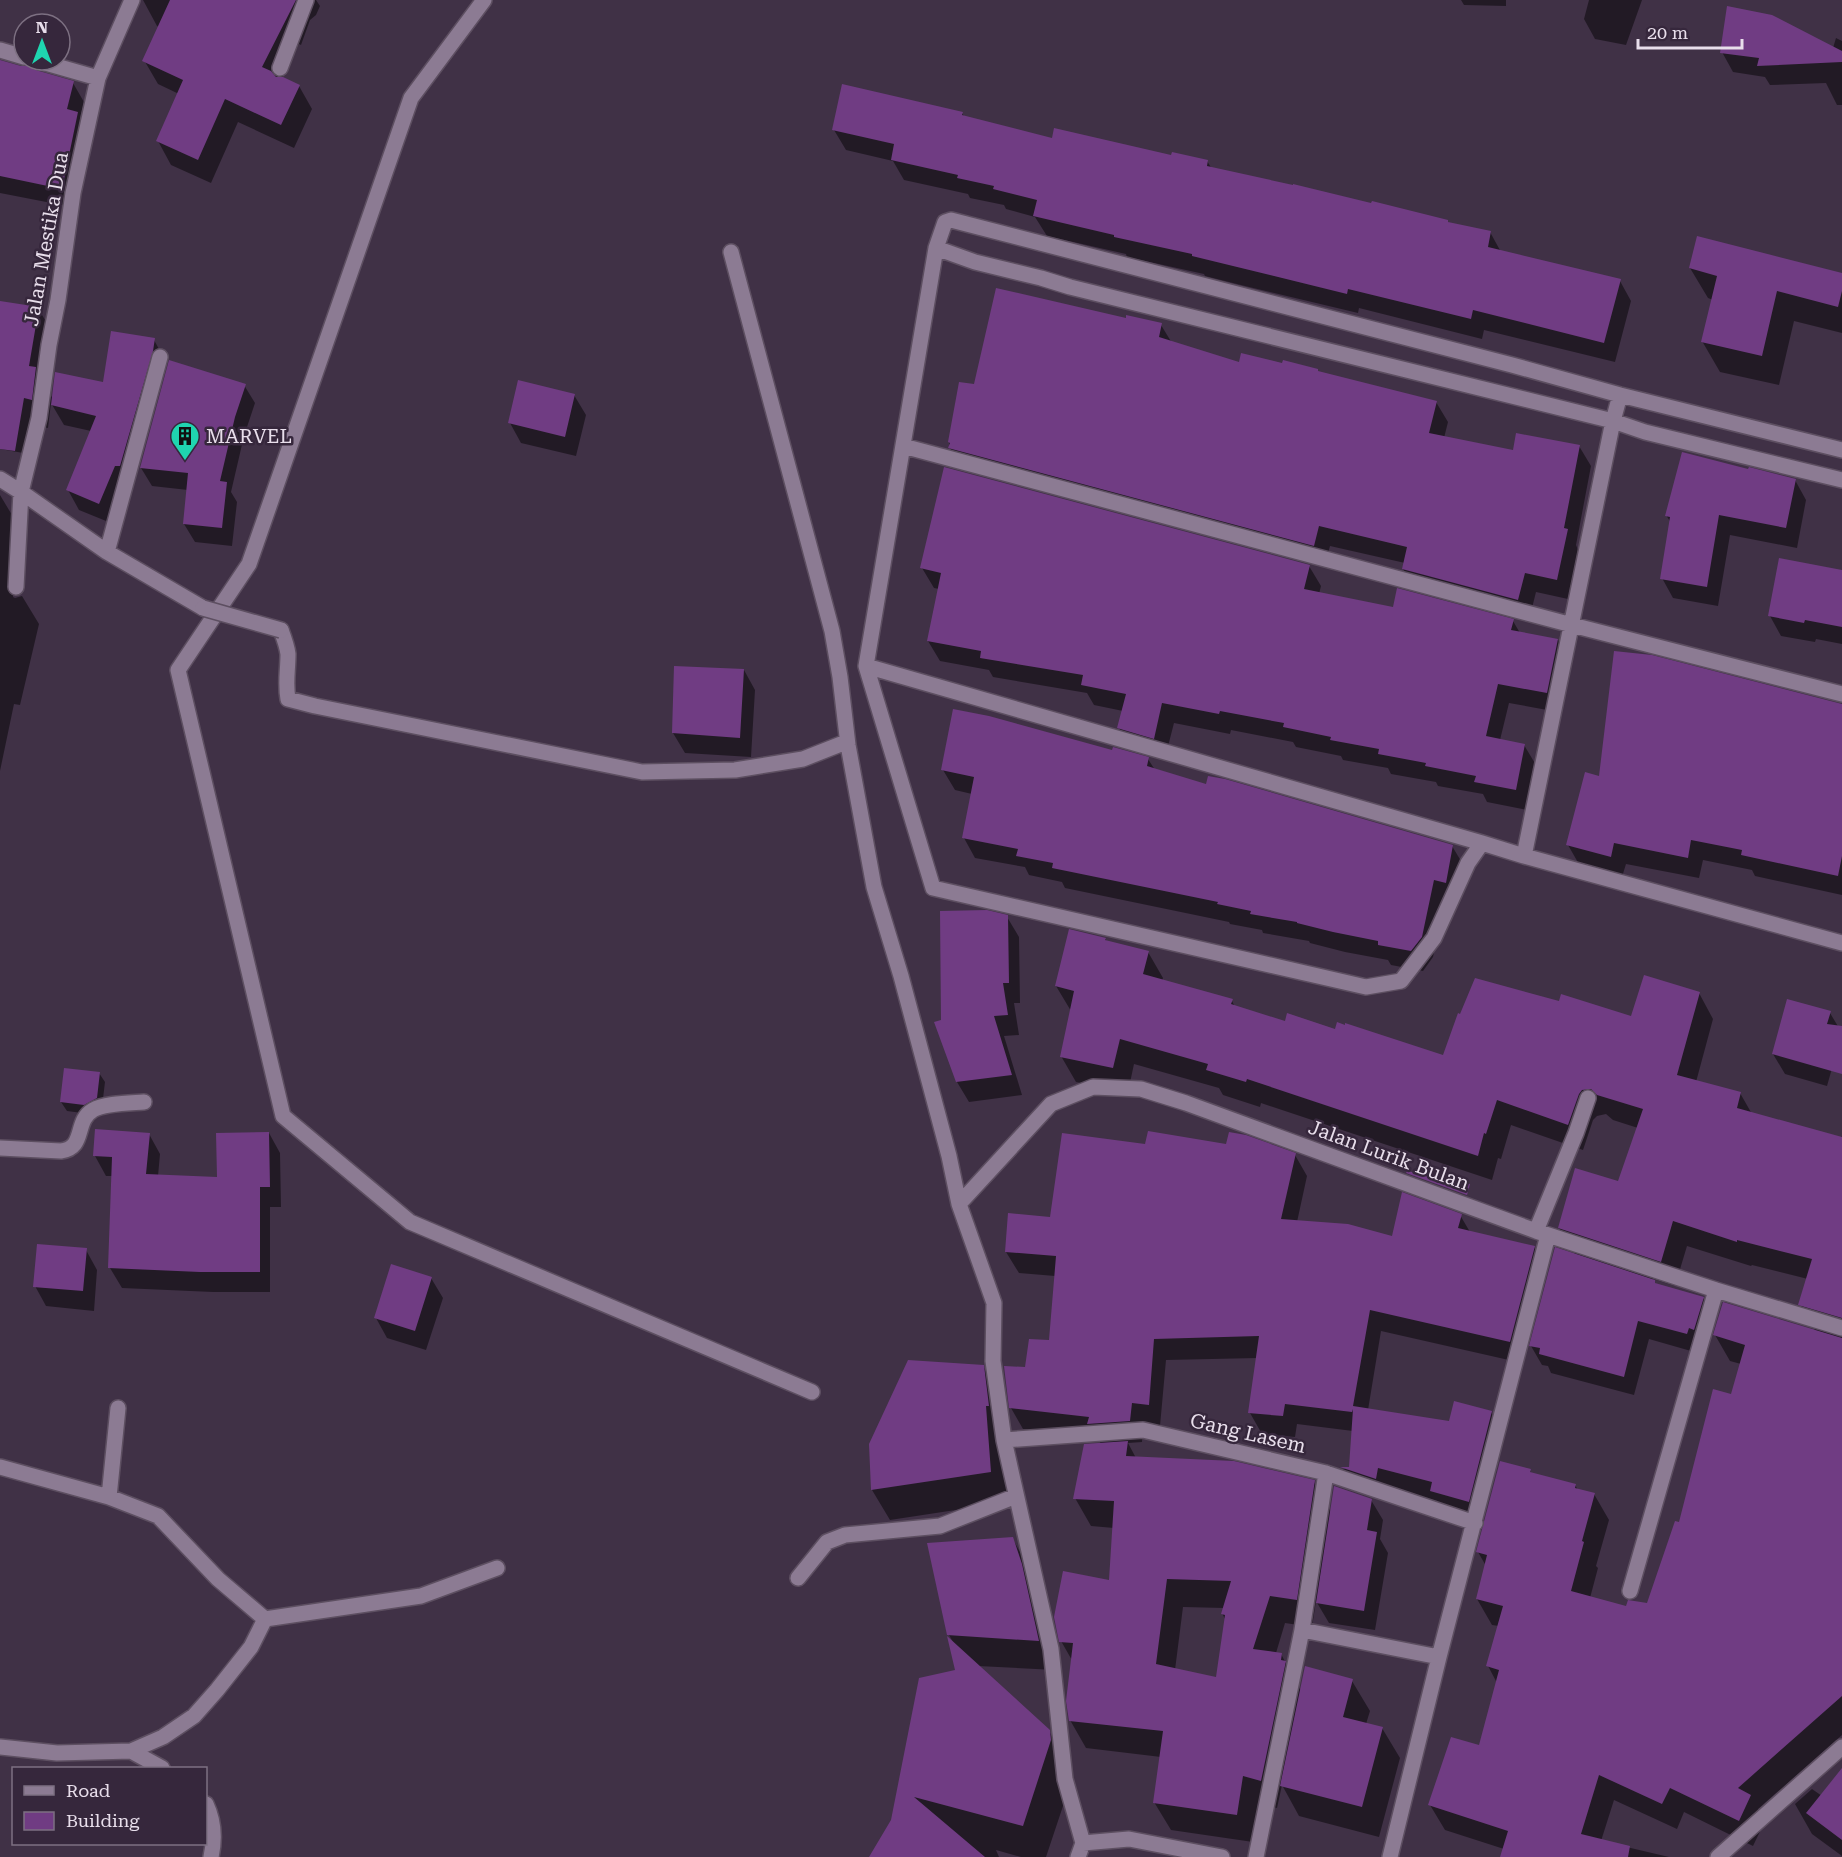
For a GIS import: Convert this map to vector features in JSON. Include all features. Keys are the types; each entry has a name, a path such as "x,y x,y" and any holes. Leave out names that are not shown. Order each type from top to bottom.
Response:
{"street":[{"name":"Jalan Mestika Dua","path":"16,587 21,492 39,418 72,193 98,78 132,0"},
{"path":"280,68 306,0"},
{"path":"484,0 411,98 249,564 178,670 274,1081 283,1116 410,1222 812,1392"},
{"path":"72,71 98,78"},
{"path":"1482,843 1468,863 1434,938 1401,981 1366,987 933,888 866,666 936,248 945,222 957,221 1620,395 1842,450"},
{"path":"936,248 975,262 1070,287 1614,421 1646,432 1842,480"},
{"path":"731,252 832,631 848,745 874,887 901,976 949,1156 959,1204 994,1303 993,1361 1004,1440 1051,1648 1065,1779 1080,1850 1129,1839 1222,1857"},
{"path":"107,552 160,357"},
{"path":"1524,856 1620,395"},
{"path":"903,446 1572,625 1842,694"},
{"path":"0,480 107,552 203,608 281,630 287,645 285,686 288,699 642,772 735,770 803,759 841,744 848,745"},
{"path":"866,666 1524,856 1842,943"},
{"name":"Jalan Lurik Bulan","path":"959,1204 1051,1104 1093,1087 1141,1089 1186,1103 1542,1233 1716,1290 1842,1328"},
{"path":"1390,1857 1439,1657 1475,1523 1542,1233 1588,1098"},
{"path":"0,1148 70,1150 76,1143 82,1122 93,1110 106,1106 144,1102"},
{"path":"1630,1591 1716,1290"},
{"path":"109,1497 118,1408"},
{"name":"Gang Lasem","path":"1004,1440 1143,1430 1326,1473 1475,1523"},
{"path":"0,1467 109,1497 158,1516 218,1579 265,1619 421,1596 497,1568"},
{"path":"1256,1857 1302,1630 1326,1473"},
{"path":"798,1578 827,1542 845,1535 940,1526 1016,1496"},
{"path":"0,1748 57,1753 131,1751 163,1737 194,1716 217,1690 251,1647 265,1619"},
{"path":"1302,1630 1439,1657"},
{"path":"1718,1857 1842,1748"},
{"path":"131,1751 160,1767"},
{"path":"207,1806 211,1814 214,1842 211,1857"}],"building":[{"path":"170,0 296,0 262,67 271,71 276,77 283,77 300,85 281,125 225,99 198,160 156,141 183,80 142,61"},
{"path":"1727,6 1772,15 1842,51 1842,62 1757,66 1759,58 1720,53"},
{"path":"0,60 12,63 12,72 42,72 74,81 67,109 78,112 62,189 0,176"},
{"path":"842,84 963,112 962,115 1052,138 1054,128 1171,155 1172,152 1208,160 1207,166 1371,203 1372,201 1491,231 1488,247 1621,279 1604,343 1473,310 1471,319 1348,289 1347,294 1033,216 1037,200 993,189 994,186 957,178 958,175 891,160 894,144 832,130"},
{"path":"1697,236 1842,273 1842,291 1838,307 1777,291 1762,356 1701,342 1717,276 1689,268"},
{"path":"996,288 1126,318 1126,315 1162,323 1159,337 1239,362 1241,353 1282,363 1283,360 1437,401 1429,433 1513,450 1516,433 1580,445 1564,528 1568,529 1557,580 1525,573 1518,600 1402,569 1407,547 1319,526 1314,546 948,448 959,382 974,384"},
{"path":"0,301 39,307 29,366 36,367 32,400 24,398 15,451 0,449"},
{"path":"111,331 155,338 120,466 115,466 99,504 66,490 96,416 51,405 55,372 103,382"},
{"path":"169,360 246,384 235,417 220,481 227,482 222,528 183,524 188,473 140,468"},
{"path":"518,380 575,394 565,437 508,423"},
{"path":"1682,452 1796,479 1786,528 1719,515 1707,587 1660,579 1670,517 1665,516"},
{"path":"944,467 1310,565 1304,589 1393,607 1397,588 1514,619 1511,630 1558,639 1547,693 1498,684 1486,736 1525,744 1516,790 1474,782 1476,776 1378,754 1379,749 1330,740 1331,737 1283,727 1284,723 1220,711 1219,714 1162,703 1154,739 1117,728 1126,694 1081,685 1083,675 980,658 981,651 927,641 941,573 920,568"},
{"path":"1779,558 1842,570 1842,627 1768,616"},
{"path":"1614,651 1652,655 1842,704 1842,856 1838,876 1741,855 1742,850 1691,840 1688,858 1614,843 1611,857 1566,845 1585,772 1599,776"},
{"path":"674,666 744,669 740,738 672,733"},
{"path":"953,709 989,716 1112,750 1113,747 1149,757 1147,766 1206,784 1208,776 1225,779 1453,845 1446,883 1434,880 1422,937 1411,951 1378,945 1378,941 1297,922 1250,914 1251,911 1217,904 1218,902 1052,868 1053,863 1016,856 1018,849 962,838 974,777 941,770"},
{"path":"987,910 1008,915 1009,983 1003,983 1008,1015 994,1016 1012,1075 956,1082 934,1022 941,1020 940,911"},
{"path":"1069,929 1149,951 1143,974 1233,999 1231,1004 1285,1021 1287,1013 1335,1029 1337,1022 1345,1025 1345,1023 1443,1055 1458,1013 1460,1014 1475,978 1559,1001 1561,994 1631,1016 1644,975 1700,992 1677,1075 1741,1092 1737,1108 1842,1137 1842,1318 1798,1305 1812,1259 1737,1240 1737,1242 1673,1221 1661,1262 1558,1228 1575,1168 1618,1181 1643,1109 1597,1095 1591,1089 1582,1090 1579,1094 1568,1125 1497,1100 1478,1156 1247,1079 1246,1082 1206,1070 1208,1064 1120,1039 1113,1068 1060,1057 1074,991 1055,986"},
{"path":"1787,999 1831,1011 1827,1024 1842,1026 1842,1074 1772,1054"},
{"path":"64,1068 100,1072 97,1098 84,1105 60,1102"},
{"path":"95,1129 150,1133 146,1174 217,1177 216,1133 269,1132 270,1187 260,1187 260,1272 108,1268 112,1157 93,1156"},
{"path":"1148,1131 1226,1144 1229,1132 1246,1135 1296,1153 1281,1219 1348,1224 1392,1236 1402,1192 1462,1214 1458,1228 1535,1246 1510,1342 1370,1310 1353,1406 1449,1421 1454,1401 1492,1411 1469,1502 1430,1491 1432,1482 1378,1468 1376,1479 1340,1467 1349,1467 1353,1409 1352,1412 1285,1404 1283,1416 1248,1413 1259,1336 1154,1339 1149,1405 1132,1403 1130,1421 1087,1424 1089,1417 1009,1408 1004,1366 1025,1367 1029,1339 1049,1340 1056,1256 1005,1252 1008,1213 1050,1217 1062,1133 1145,1144"},
{"path":"1407,1171 1470,1184 1467,1195 1406,1173"},
{"path":"37,1244 87,1248 83,1291 33,1287"},
{"path":"1555,1247 1655,1280 1655,1283 1704,1297 1694,1330 1689,1328 1687,1334 1638,1321 1624,1377 1539,1354 1540,1348 1529,1346"},
{"path":"391,1264 432,1277 415,1331 374,1318"},
{"path":"1723,1302 1842,1338 1842,1696 1738,1788 1751,1795 1739,1821 1670,1788 1662,1804 1599,1775 1581,1834 1630,1846 1628,1857 1500,1857 1508,1831 1428,1805 1451,1737 1479,1745 1499,1670 1486,1666 1503,1606 1476,1599 1487,1555 1476,1552 1500,1461 1531,1469 1530,1472 1576,1484 1575,1488 1595,1493 1571,1591 1626,1606 1628,1600 1647,1603 1675,1521 1679,1522 1713,1389 1731,1394 1745,1345 1713,1335"},
{"path":"908,1360 984,1365 989,1406 986,1406 991,1472 871,1490 869,1444"},
{"path":"1128,1441 1126,1456 1234,1461 1315,1480 1297,1600 1270,1596 1253,1649 1282,1653 1281,1660 1286,1661 1261,1781 1243,1776 1237,1815 1153,1803 1163,1731 1069,1721 1066,1701 1073,1643 1059,1642 1054,1617 1063,1571 1109,1580 1114,1501 1073,1499 1084,1444","holes":["1167,1579 1231,1581 1221,1614 1225,1615 1216,1677 1156,1664"]},
{"path":"1334,1486 1372,1499 1367,1530 1377,1532 1364,1611 1316,1603"},
{"path":"1013,1537 1022,1564 1039,1641 947,1635 927,1543"},
{"path":"947,1636 1050,1730 1051,1740 1023,1826 914,1797 985,1857 869,1857 891,1820 919,1678 955,1670"},
{"path":"1305,1666 1353,1679 1343,1717 1383,1727 1362,1807 1280,1786"},
{"path":"1842,1768 1842,1840 1806,1813"}],"place":[{"name":"MARVEL","path":"185,462"}]}
